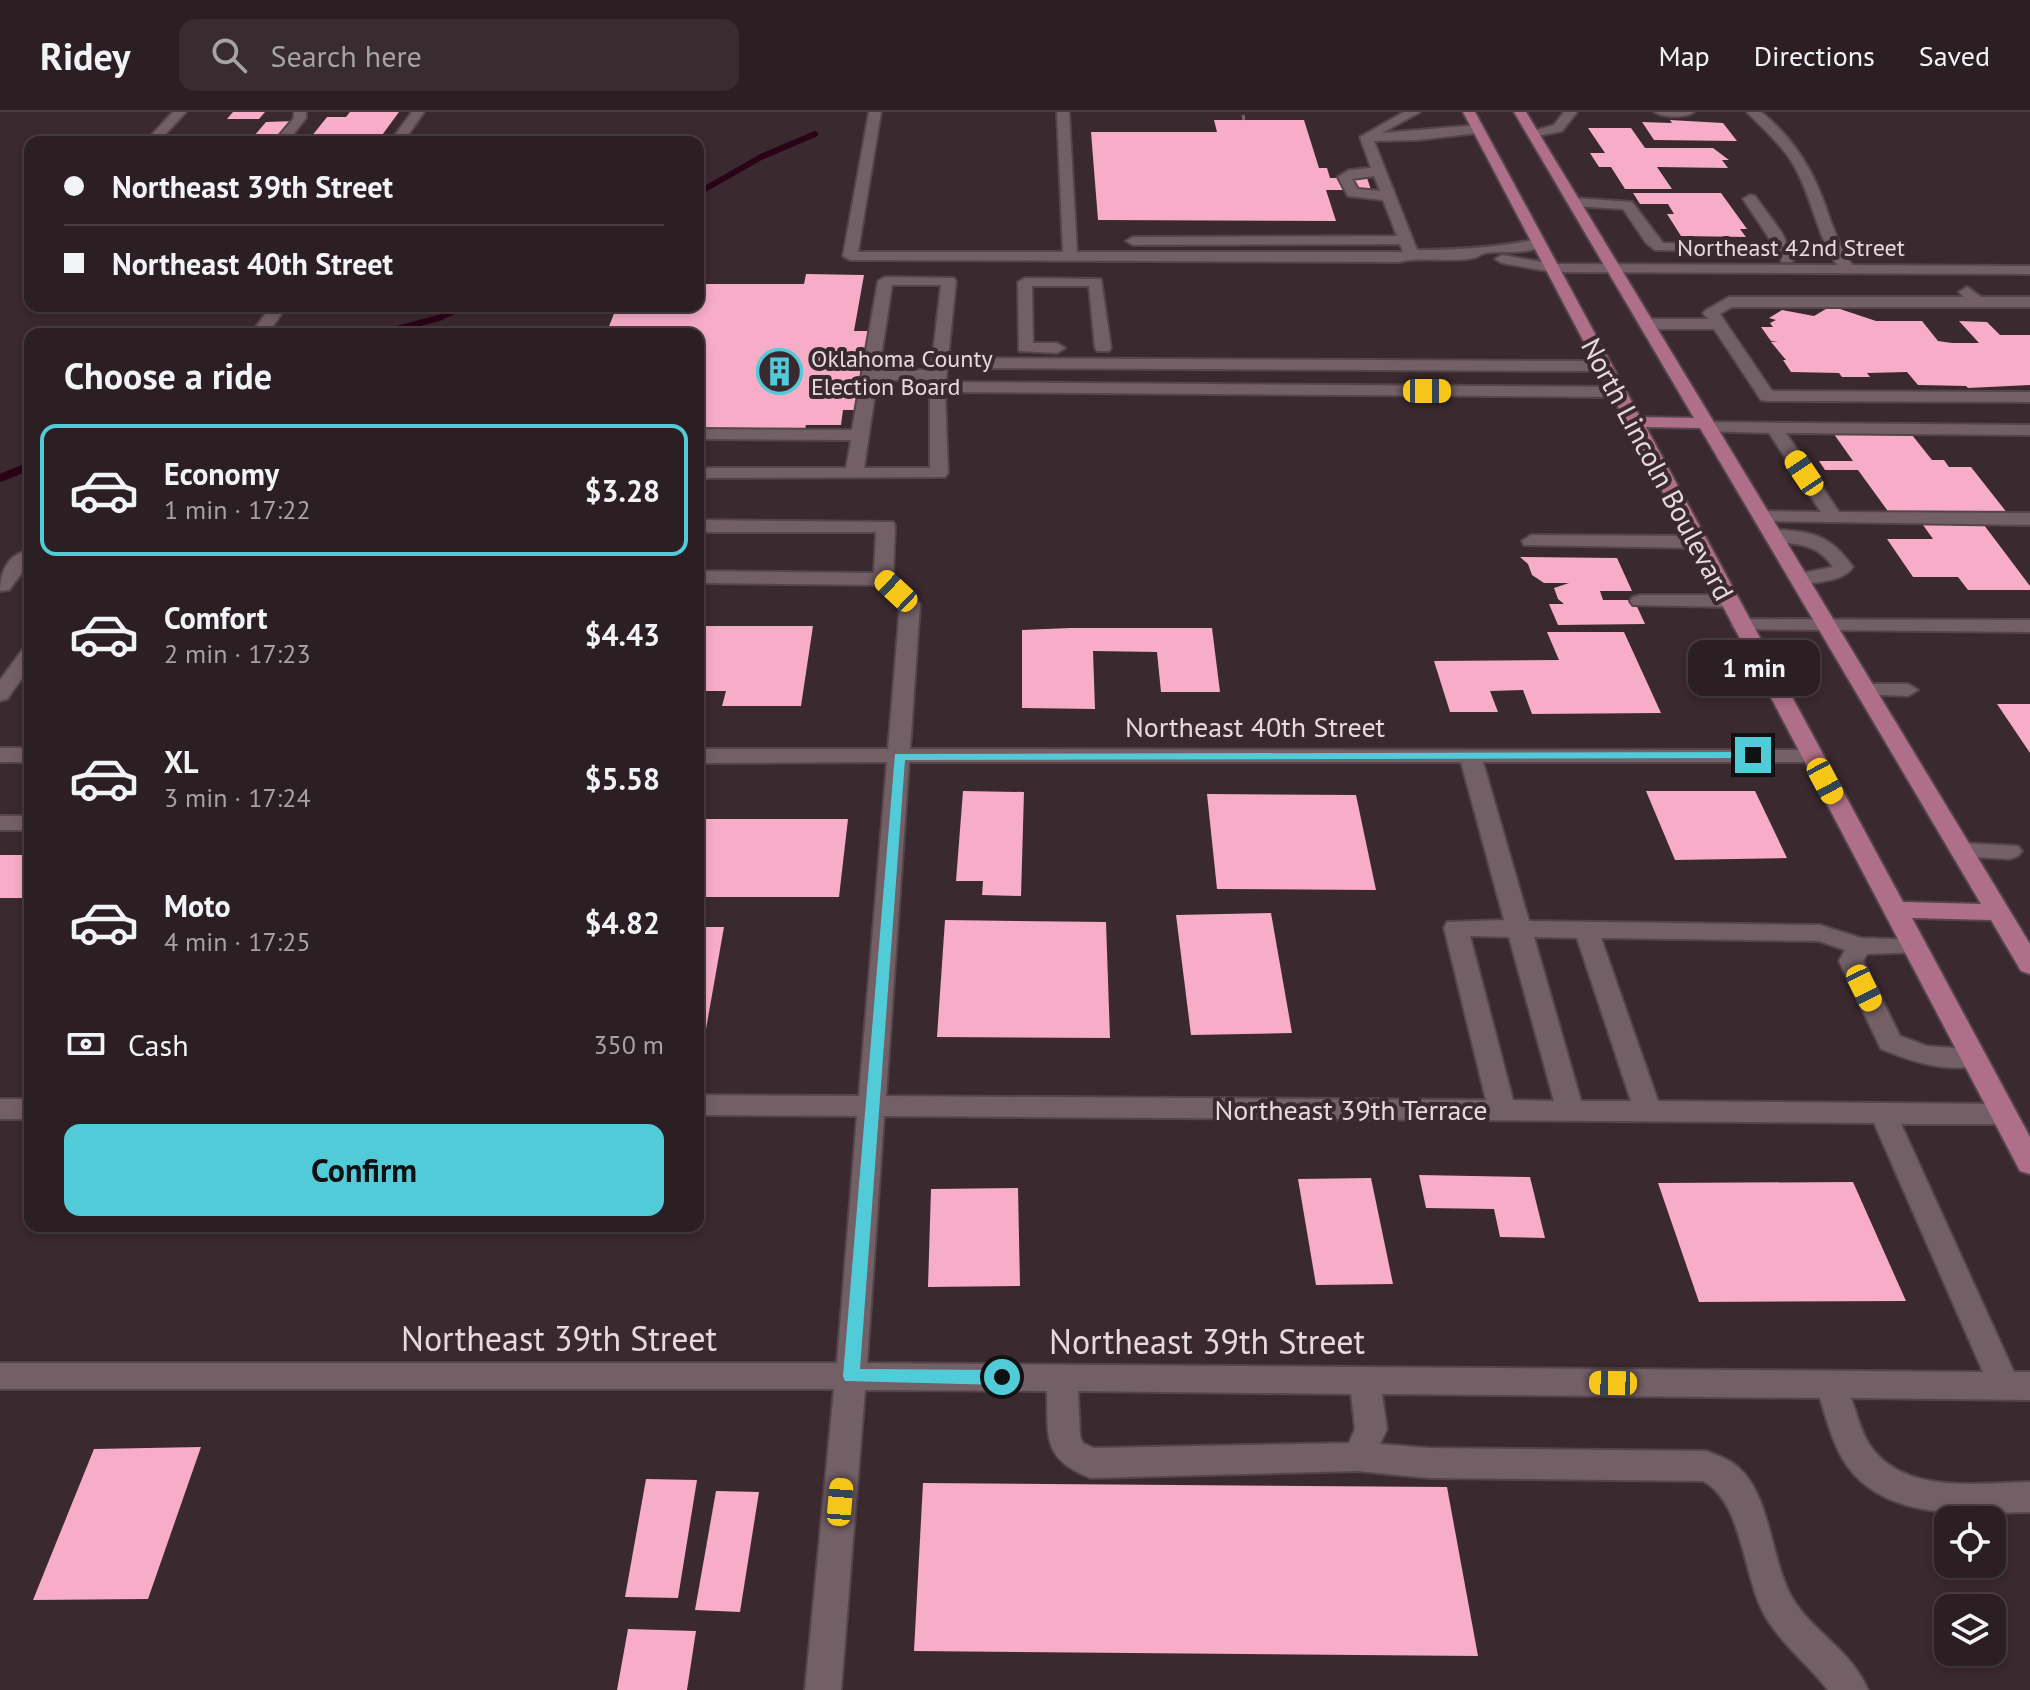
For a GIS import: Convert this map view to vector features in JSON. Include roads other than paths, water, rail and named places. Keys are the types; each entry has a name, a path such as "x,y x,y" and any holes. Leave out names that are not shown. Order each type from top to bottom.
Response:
{"main road":[{"name":"North Lincoln Boulevard","path":"1469,112 2030,1163"},
{"name":"North Lincoln Boulevard","path":"1520,112 1998,912 2023,943 2030,965"},
{"path":"1632,422 1708,425"},
{"path":"1894,910 1998,912"}],"street":[{"path":"157,136 180,112"},
{"path":"285,136 300,118 300,112"},
{"path":"400,136 418,112"},
{"path":"875,112 850,256 1069,249 1399,258 1409,247"},
{"path":"1063,112 1069,249"},
{"path":"1366,137 1414,112"},
{"path":"1533,133 1558,128 1571,112"},
{"path":"1661,112 1688,112"},
{"path":"1753,112 1781,135 1798,159 1815,195 1831,246 1848,269"},
{"path":"1366,137 1417,136 1478,129"},
{"path":"1366,137 1409,247"},
{"path":"1379,172 1354,173 1345,177 1353,193 1389,196"},
{"path":"1750,199 1783,248 1791,269"},
{"path":"1574,202 1627,205 1651,240 1660,247 1783,248"},
{"path":"1409,247 1472,254 1481,249 1508,249 1539,243"},
{"name":"Northeast 42nd Street","path":"1472,254 1483,259 1520,260 1552,268 2030,270"},
{"path":"1947,269 1977,302"},
{"path":"704,473 854,473 939,473 938,375 949,281 885,281 854,473"},
{"path":"1103,348 1096,282 1025,282 1025,348 1209,351 1216,389"},
{"path":"2030,302 1729,302 1711,313 1767,396 2030,397"},
{"path":"1648,324 1719,324"},
{"path":"870,375 1211,365 1603,366"},
{"path":"1504,366 1517,391"},
{"path":"938,375 1216,389 1617,392"},
{"path":"1708,425 2030,430"},
{"path":"1774,428 1834,518"},
{"path":"704,434 860,435"},
{"path":"1762,517 2030,519"},
{"path":"704,526 886,526 883,579"},
{"path":"1773,535 1825,543 1843,567 1833,574 1799,579"},
{"path":"1531,541 1697,542"},
{"path":"0,558 24,558"},
{"path":"2,586 24,560"},
{"path":"704,577 883,579 910,604 851,1376 823,1690"},
{"path":"1640,601 1729,601"},
{"path":"1742,625 2030,626"},
{"path":"0,695 24,661"},
{"path":"1865,690 1908,690"},
{"path":"0,755 24,755"},
{"name":"Northeast 40th Street","path":"704,756 1812,755"},
{"path":"1470,756 1570,1110"},
{"path":"0,823 24,823"},
{"path":"1962,851 2010,851"},
{"path":"1502,1110 1456,928 1820,933 1860,946 1913,946"},
{"path":"1586,929 1648,1111"},
{"path":"1860,946 1851,961 1890,1042 1924,1056 1973,1057"},
{"name":"Northeast 39th Terrace","path":"704,1105 2003,1114"},
{"path":"0,1109 24,1109"},
{"path":"1883,1113 2018,1386"},
{"name":"Northeast 39th Street","path":"0,1376 851,1376 2018,1386"},
{"path":"1062,1378 1064,1438 1072,1453 1091,1463 1358,1457 1428,1463 1706,1466 1727,1477 1740,1494 1774,1599 1787,1621 1822,1654 1850,1690"},
{"path":"1358,1457 1371,1429 1365,1380"},
{"path":"1831,1384 1859,1458 1887,1484 1932,1496 2030,1497"}],"waterway":[{"path":"704,190 761,157 815,134"},
{"path":"401,328 452,312"},
{"path":"0,478 24,468"}],"place":[{"name":"Oklahoma County Election Board","path":"780,372"}]}
